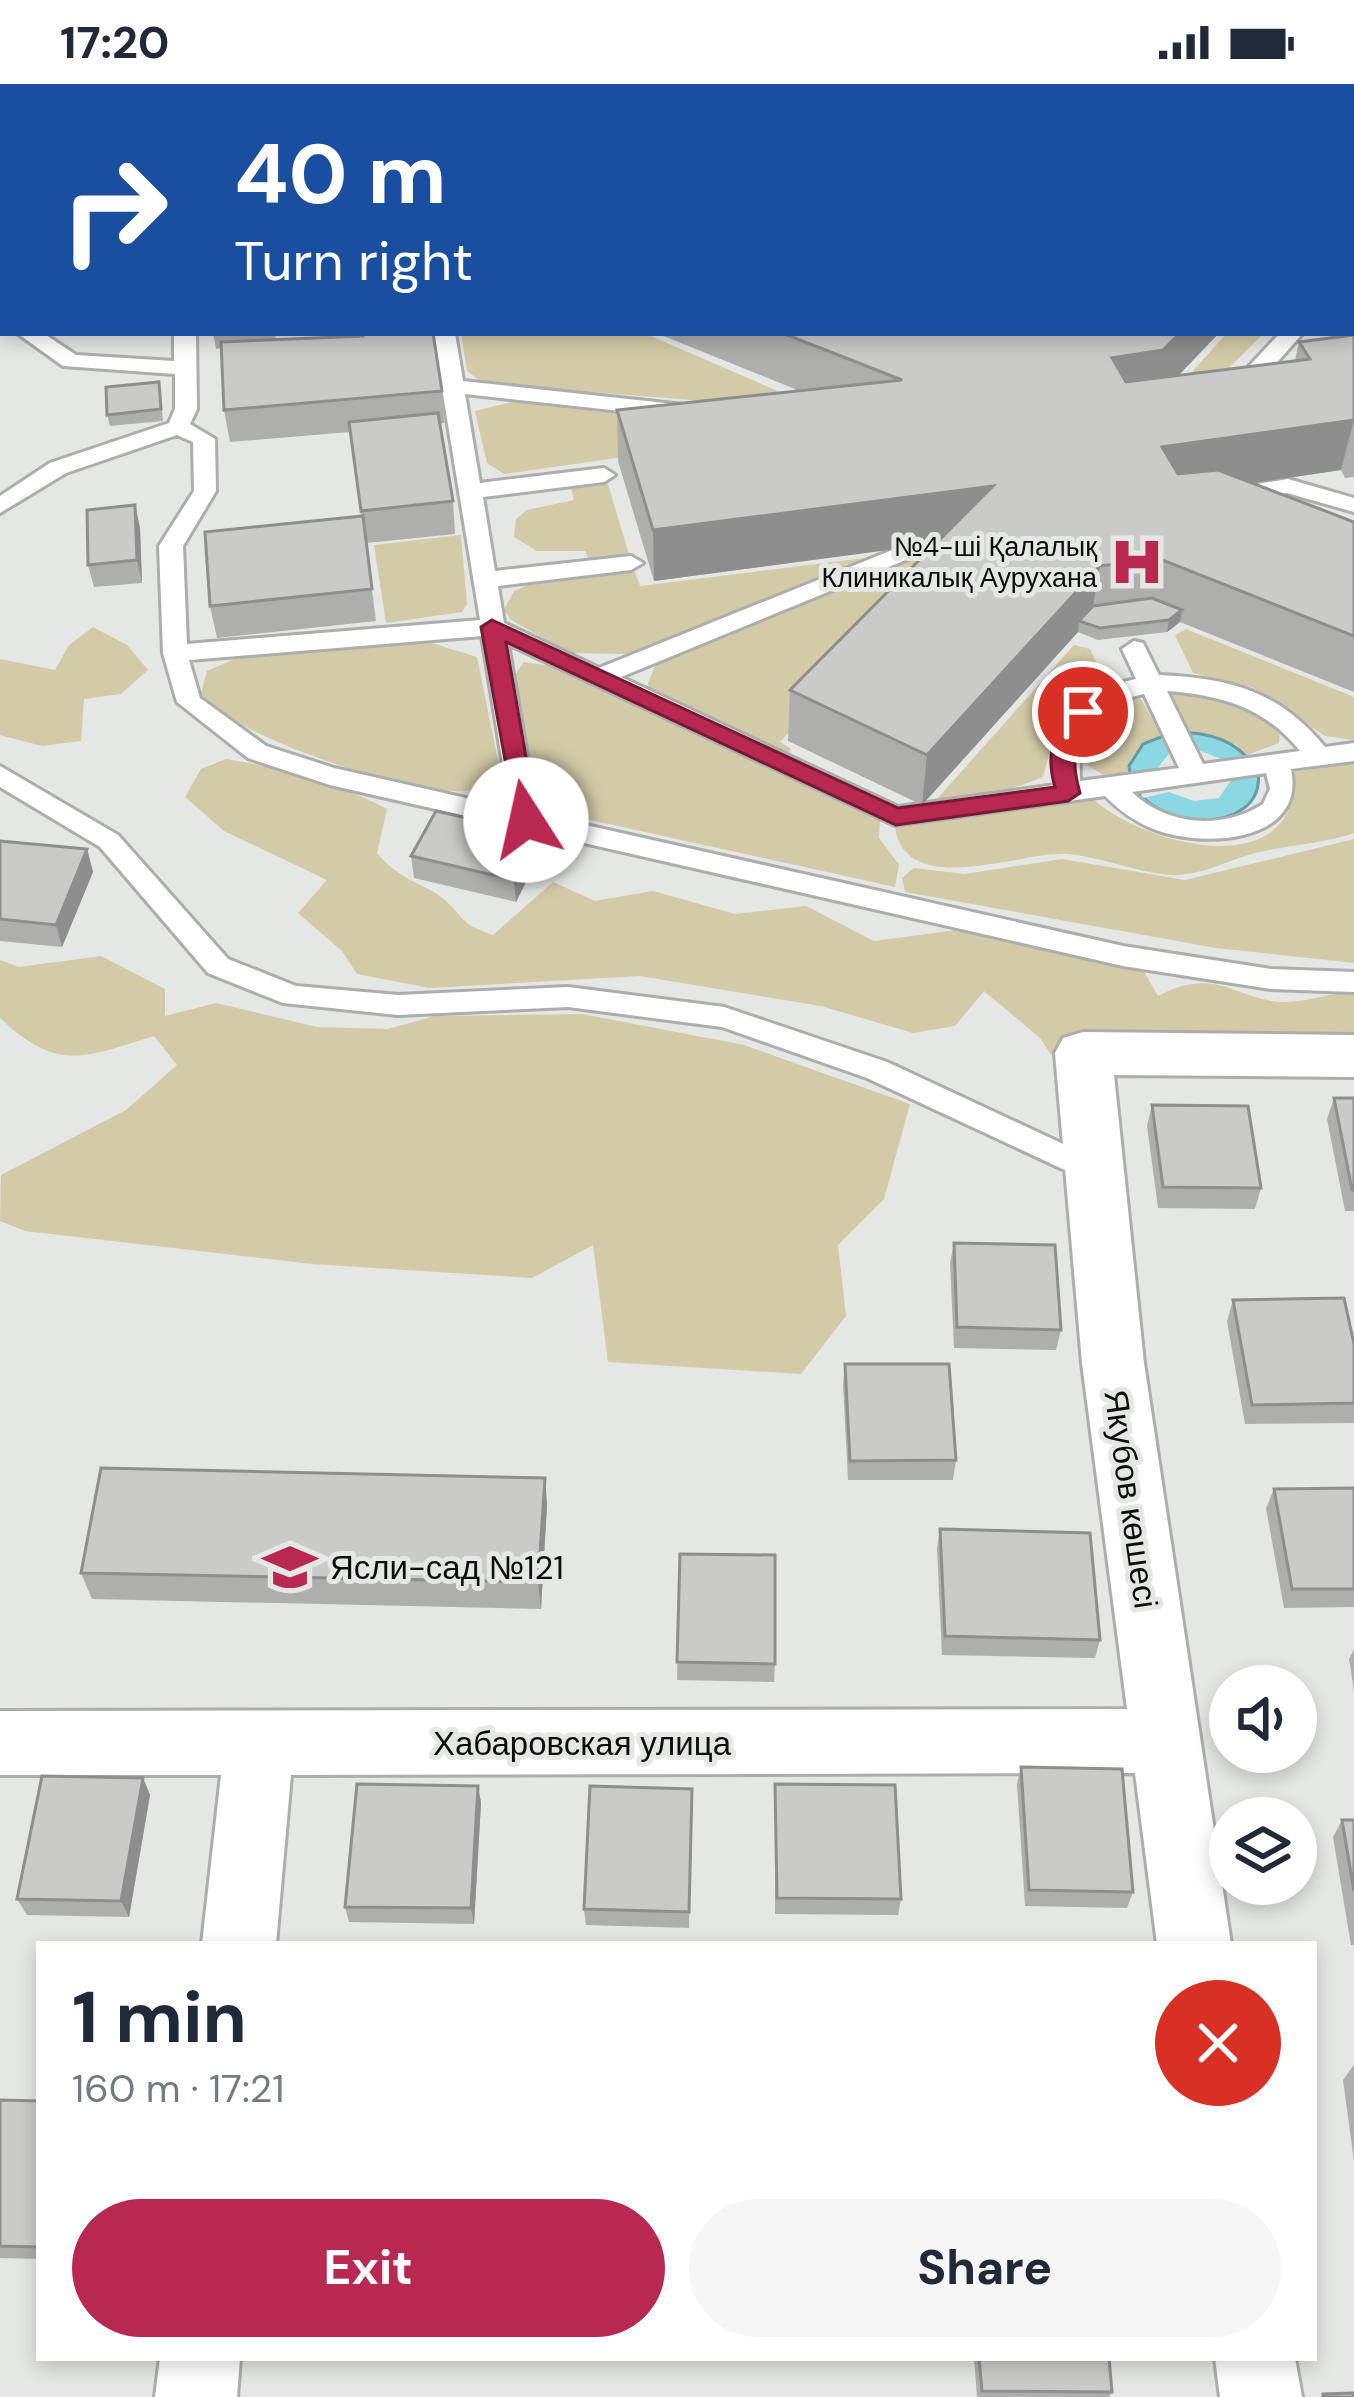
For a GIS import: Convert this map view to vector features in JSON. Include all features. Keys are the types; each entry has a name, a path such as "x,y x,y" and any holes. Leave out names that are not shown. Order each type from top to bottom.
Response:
{"street":[{"name":"Якубов көшесі","path":"1194,1941 1113,1363 1083,1053 1354,1056"},
{"name":"Хабаровская улица","path":"0,1743 1164,1741"},
{"path":"239,1941 259,1743"},
{"path":"196,2397 200,2361"},
{"path":"1256,2361 1261,2397"}],"lane":[{"path":"33,336 71,361 185,368"},
{"path":"178,427 186,409 185,336"},
{"path":"444,336 526,820"},
{"path":"1204,390 1249,380 1289,336"},
{"path":"452,386 701,412"},
{"path":"0,506 58,468 178,427 204,439 205,491 171,546 176,653 189,702 257,752 331,776 1124,956 1271,979 1354,982"},
{"path":"470,491 604,475"},
{"path":"1201,499 1288,486 1354,506"},
{"path":"599,677 922,545"},
{"path":"484,580 631,563"},
{"path":"176,653 492,627 896,816 1354,752"},
{"path":"1134,649 1196,776"},
{"path":"1068,793 1060,763 1065,736 1083,712 1110,694 1150,683 1194,682 1239,691 1279,710 1308,735 1319,757"},
{"path":"1122,786 1133,810 1155,823 1216,833 1267,814 1280,796 1283,776 1266,765"},
{"path":"0,776 109,841 218,966 293,996 398,1004 568,997 724,1016 877,1070 1094,1171"}],"shaded area":[{"path":"461,336 651,336 824,411 483,383 467,371"},
{"path":"1224,336 1261,336 1220,377 1183,382"},
{"path":"520,400 814,430 504,474 487,463 475,411"},
{"path":"608,484 630,558 590,562 585,551 537,551 514,537 516,519 527,510 574,500 571,488"},
{"path":"461,535 467,604 462,612 386,623 374,545"},
{"path":"969,544 780,742 791,749 787,756 655,695 647,686 655,666 671,658 932,550"},
{"path":"864,558 630,654 570,653 511,620 504,610 514,591 528,585 635,572 640,586"},
{"path":"93,627 127,645 148,670 121,694 84,699 81,741 42,746 0,735 0,659 55,670 69,645"},
{"path":"1186,629 1354,697 1354,740 1325,736 1254,688 1193,673 1175,635"},
{"path":"419,639 477,657 500,770 479,788 437,790 322,759 245,727 201,693 207,671 244,655"},
{"path":"1074,645 1090,649 1107,686 1057,724 1043,777 1009,790 937,799"},
{"path":"524,662 546,665 880,821 879,838 899,865 895,887 545,810 536,791 515,675"},
{"path":"1171,691 1234,698 1280,728 1279,743 1247,755 1235,744 1186,732"},
{"path":"1130,697 1141,699 1161,735 1129,766 1129,773 1103,775 1077,759 1079,732 1100,712"},
{"path":"226,759 308,777 387,809 377,853 396,871 440,896 467,923 493,935 553,882 595,901 653,891 735,914 806,906 874,941 964,929 1143,970 1158,996 1197,984 1288,1002 1354,992 1354,1037 1132,1041 1054,1059 1040,1038 984,991 955,1026 913,1033 821,1006 640,976 429,988 357,974 342,951 298,913 327,880 224,831 185,797 201,769"},
{"path":"1354,763 1354,833 1255,853 1185,874 1148,872 1067,854 943,867 920,862 904,850 895,828 1093,799 1148,831 1182,841 1216,846 1247,843 1273,831 1290,808 1295,772"},
{"path":"1354,839 1354,963 1216,948 905,892 902,878 914,868 965,874 1062,859 1185,880"},
{"path":"101,956 165,989 165,1016 216,1003 317,1027 388,1029 435,1016 582,1014 744,1045 910,1104 884,1199 838,1245 846,1316 801,1374 608,1362 593,1245 532,1278 312,1264 25,1231 0,1221 1,1175 126,1110 177,1065 154,1036 73,1056 39,1047 0,1018 0,960 19,967"}],"water":[{"path":"1174,732 1222,740 1250,761 1258,772 1255,794 1242,809 1222,818 1174,816 1136,789 1129,766 1143,744"}],"pier":[{"path":"1186,732 1196,749 1224,760 1247,755 1256,766 1234,776 1219,798 1194,801 1169,792 1143,798 1129,773 1157,769 1170,752 1161,735"}],"building":[{"path":"433,336 442,391 224,410 221,342"},
{"name":"№4-ші Қалалық Клиникалық Аурухана","path":"790,336 1177,336 1163,350 1112,358 1126,382 1310,359 1299,342 1354,336 1354,420 1162,447 1178,474 1218,470 1354,522 1354,636 1160,559 1100,566 927,755 790,690 993,486 653,530 617,410 902,380"},
{"path":"159,382 161,409 107,415 106,387"},
{"path":"438,413 453,501 361,511 349,422"},
{"path":"135,505 137,560 88,565 87,510"},
{"path":"363,516 372,589 210,606 205,532"},
{"path":"1152,598 1182,610 1169,620 1100,628 1079,621 1093,606"},
{"path":"436,811 537,834 514,880 411,856"},
{"path":"0,841 87,849 56,925 0,919"},
{"path":"1334,1098 1354,1098 1354,1190 1352,1190"},
{"path":"1152,1105 1248,1106 1261,1188 1163,1187"},
{"path":"954,1243 1055,1245 1061,1330 957,1327"},
{"path":"1344,1298 1354,1344 1354,1403 1252,1405 1233,1300"},
{"path":"845,1364 949,1364 956,1460 850,1461"},
{"path":"101,1468 545,1478 538,1582 81,1573"},
{"path":"1354,1488 1354,1589 1292,1589 1274,1489"},
{"path":"940,1529 1090,1533 1100,1640 945,1636"},
{"path":"680,1554 775,1555 775,1664 677,1662"},
{"path":"1021,1767 1122,1769 1133,1892 1029,1890"},
{"path":"42,1776 143,1778 121,1901 17,1899"},
{"path":"357,1784 478,1786 471,1908 345,1907"},
{"path":"775,1784 895,1785 901,1899 777,1898"},
{"path":"590,1786 692,1789 689,1912 584,1909"},
{"path":"1342,1820 1354,1820 1354,1891"},
{"path":"0,2100 36,2101 36,2247 0,2246"},
{"path":"979,2361 1109,2361 1112,2392 982,2391"},
{"path":"1354,2393 1354,2397 1323,2397 1323,2394"}],"place":[{"name":"№4-ші Қалалық Клиникалық Аурухана","path":"1137,562"},
{"name":"Ясли-сад №121","path":"290,1567"}],"route":[{"path":"526,820 492,627 896,816 1068,793 1060,763 1065,736 1083,712"}]}
